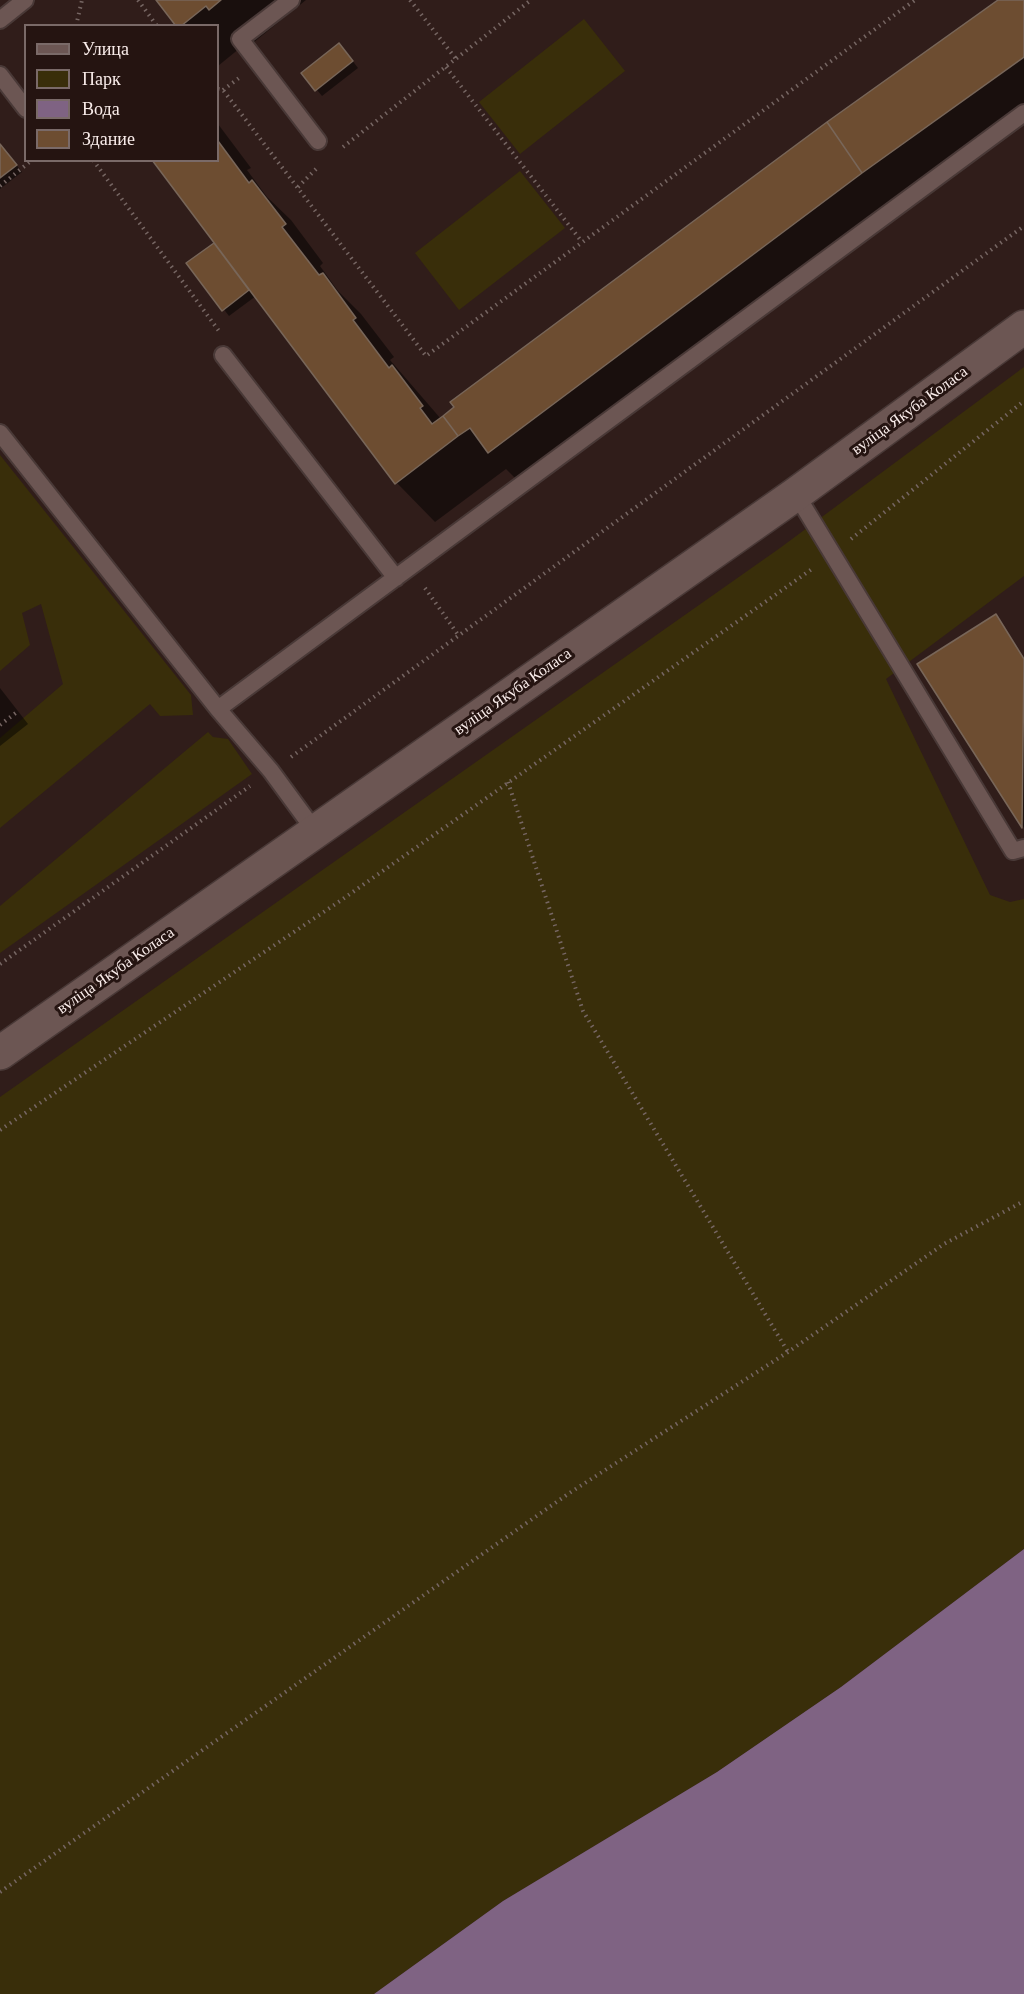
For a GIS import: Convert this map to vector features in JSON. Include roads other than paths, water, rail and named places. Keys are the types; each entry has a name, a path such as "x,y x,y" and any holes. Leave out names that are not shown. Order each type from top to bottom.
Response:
{"street":[{"name":"вуліца Якуба Коласа","path":"0,1053 796,494 1024,327"}],"lane":[{"path":"0,20 25,0"},
{"path":"291,0 240,39 318,141"},
{"path":"0,75 24,106"},
{"path":"218,710 1024,112"},
{"path":"224,355 396,578"},
{"path":"0,433 218,710 271,771 315,831"},
{"path":"796,494 1013,851 1024,848"}],"water":[{"path":"1024,1549 1024,1994 374,1994 503,1901 717,1772 841,1687"}]}
